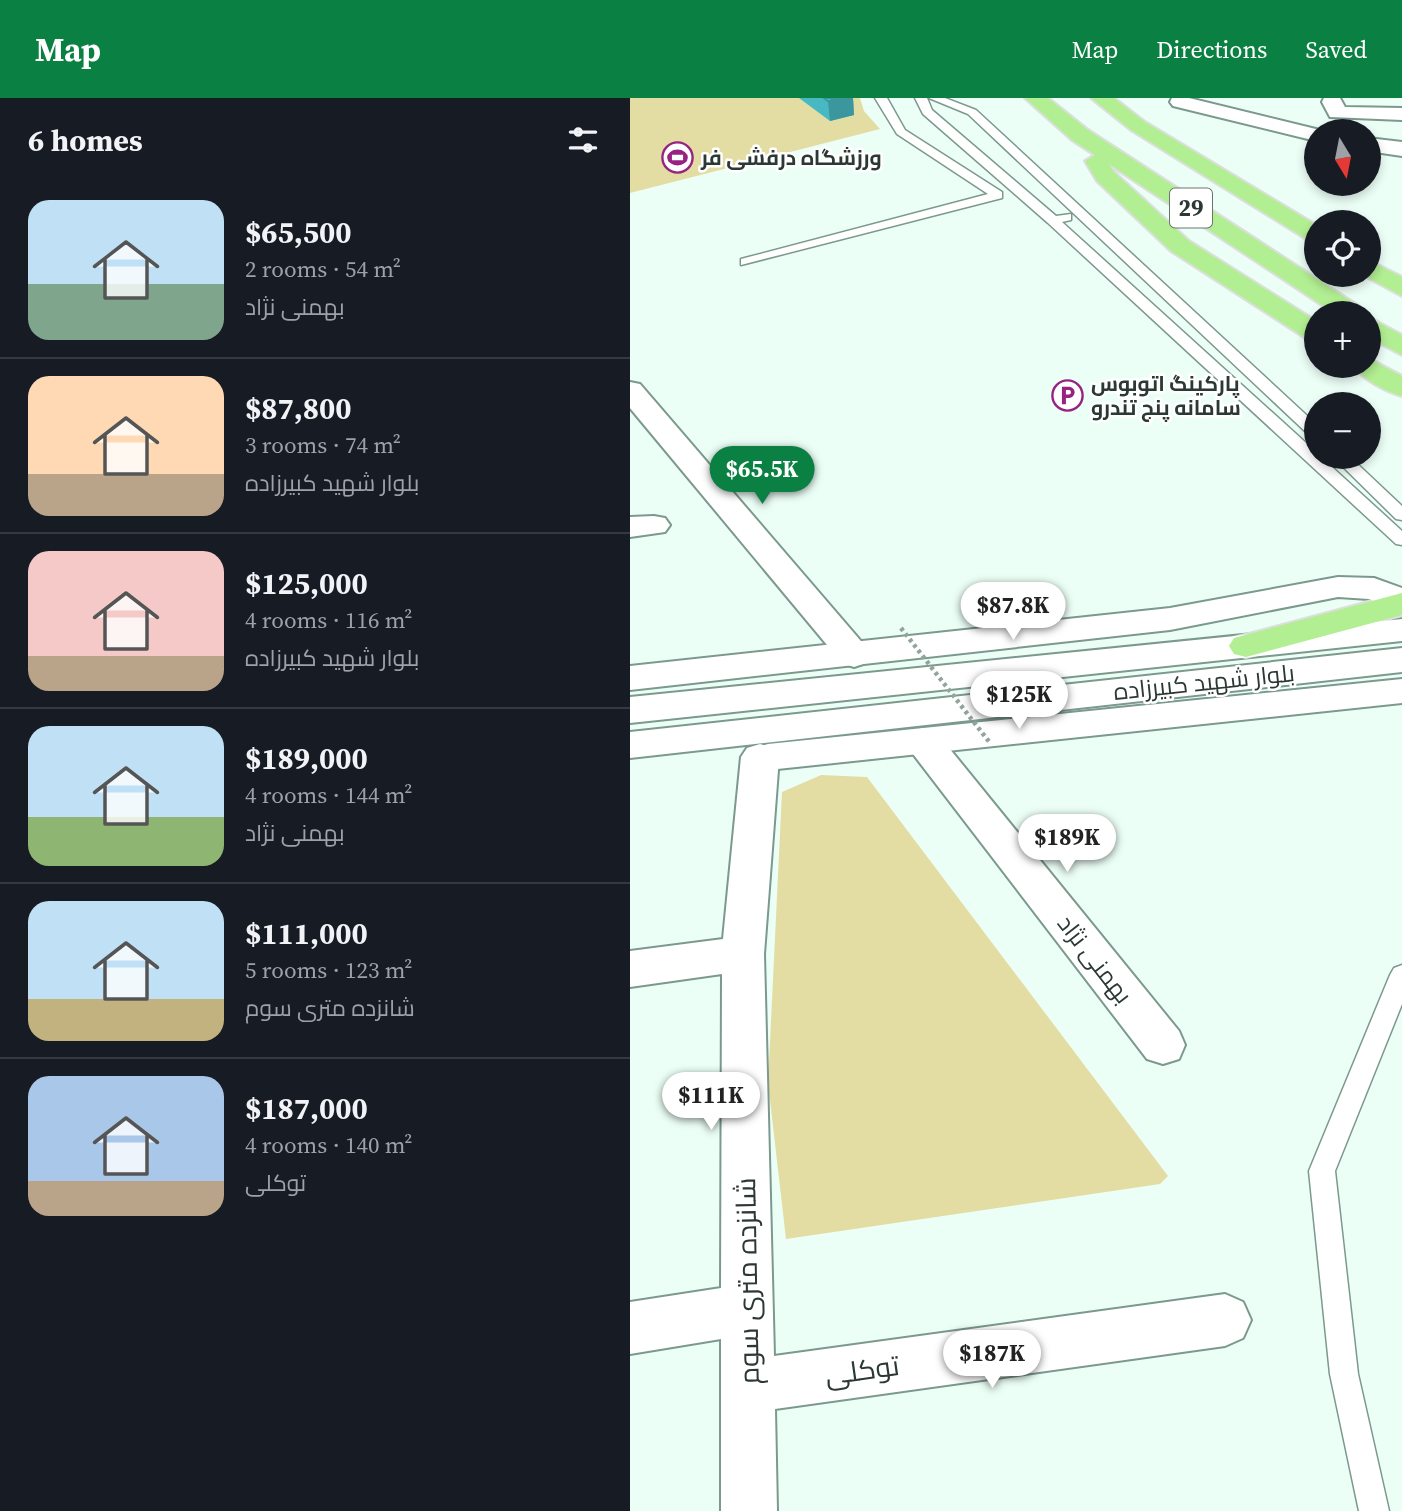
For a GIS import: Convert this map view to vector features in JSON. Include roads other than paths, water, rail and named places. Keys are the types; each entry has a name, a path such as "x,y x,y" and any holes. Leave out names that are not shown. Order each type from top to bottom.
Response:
{"highway":[{"name":"29","path":"1035,98 1080,135 1333,301"},
{"name":"29","path":"1101,98 1138,126 1304,228"},
{"path":"1080,135 1105,176 1180,246 1304,325"},
{"path":"1381,275 1402,288"},
{"path":"1381,333 1402,347"},
{"path":"1381,375 1402,388"},
{"path":"1246,646 1402,603"}],"main road":[{"path":"1180,102 1304,132"},
{"path":"1332,102 1337,113 1402,114"},
{"path":"1381,146 1402,149"},
{"path":"630,390 854,655"},
{"path":"630,678 1170,619 1338,587 1374,589 1402,603"},
{"name":"بلوار شهید کبیرزاده","path":"630,710 1402,630"},
{"name":"بلوار شهید کبیرزاده","path":"630,746 1402,660"},
{"name":"بلوار شهید کبیرزاده","path":"630,773 760,757 1402,691"},
{"name":"بهمنی نژاد","path":"922,741 1163,1045"},
{"name":"شانزده متری سوم","path":"750,1511 743,954 760,757"},
{"path":"630,969 743,954"},
{"path":"630,1328 748,1308"},
{"name":"توکلی","path":"748,1386 1225,1320"}],"lane":[{"path":"746,262 998,195 901,132 881,98"},
{"path":"921,98 927,112 1054,220 1402,540"},
{"path":"935,98 972,112 1304,422"},
{"path":"1054,220 1081,213"},
{"path":"1354,469 1402,515"},
{"path":"1374,1511 1344,1374 1322,1171 1402,975"}],"place":[{"name":"ورزشگاه درفشی فر","path":"678,157"},
{"name":"پارکینگ اتوبوس سامانه پنج تندرو","path":"1068,395"}]}
